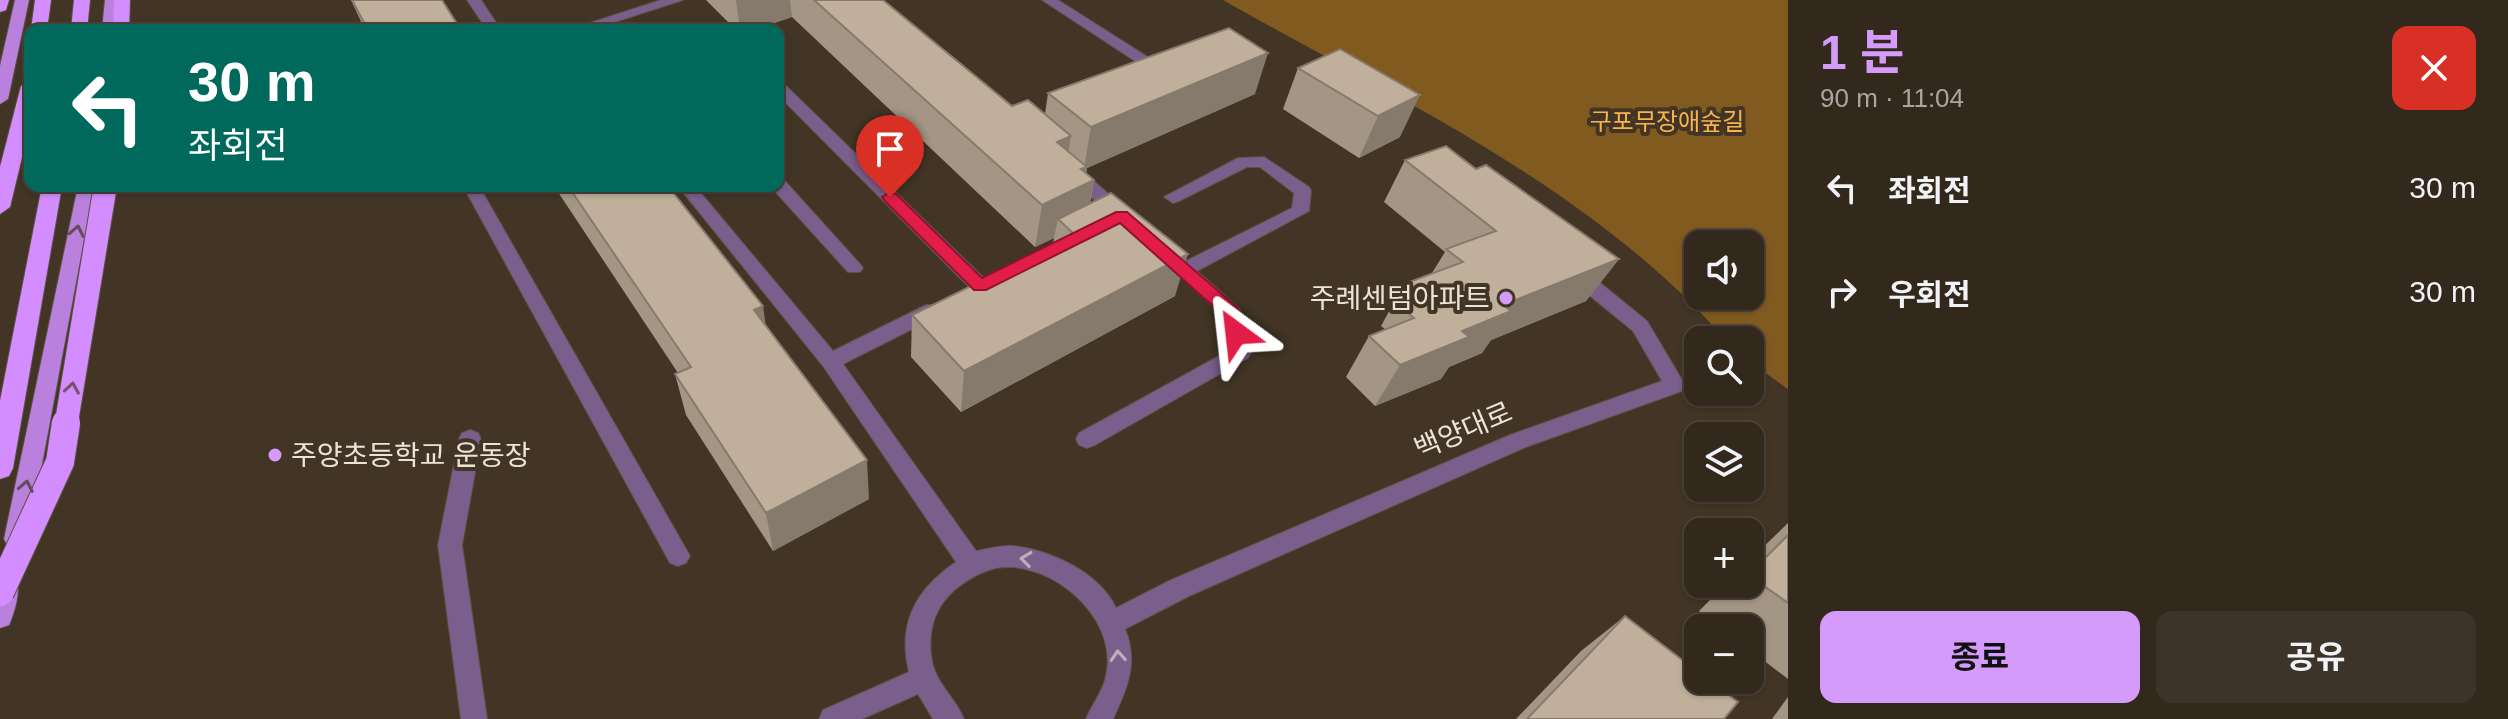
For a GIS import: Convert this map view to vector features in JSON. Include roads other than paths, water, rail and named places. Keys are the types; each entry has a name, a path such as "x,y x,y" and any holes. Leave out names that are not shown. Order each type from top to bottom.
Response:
{"highway":[{"path":"0,7 1,0"},
{"path":"40,24 43,0"},
{"path":"80,24 82,0"},
{"path":"121,24 122,0"},
{"path":"0,207 24,110"},
{"path":"0,468 51,192"},
{"path":"0,592 60,462 104,192"}],"main road":[{"path":"0,99 22,0"},
{"path":"110,24 112,0"},
{"path":"0,617 85,192"}],"street":[{"path":"474,0 490,24"},
{"path":"595,24 676,0"},
{"path":"1049,0 1146,62 1132,87 1120,92"},
{"path":"784,92 987,283 830,361"},
{"path":"1173,197 1244,162 1264,162 1303,191 1300,211 1184,270"},
{"path":"1062,163 1120,221"},
{"path":"784,191 854,268"},
{"path":"474,192 678,556"},
{"path":"691,192 830,361 971,564"},
{"path":"1087,439 1241,353 1232,313 1152,242"},
{"name":"백양대로","path":"1112,623 1180,588 1518,441 1675,385 1640,326 1560,261"},
{"path":"470,439 450,545 474,719"},
{"path":"951,719 939,708 923,679 917,650 920,622 930,598 949,578 971,564 1003,557 1036,560 1057,568 1094,594 1112,623 1120,650 1119,678 1110,705 1099,719"},
{"path":"832,719 923,679"}],"place":[{"name":"주례센텀아파트","path":"1506,298"},
{"name":"주양초등학교 운동장","path":"275,455"}],"park label":[{"name":"구포무장애숲길","path":"1667,122"}]}
